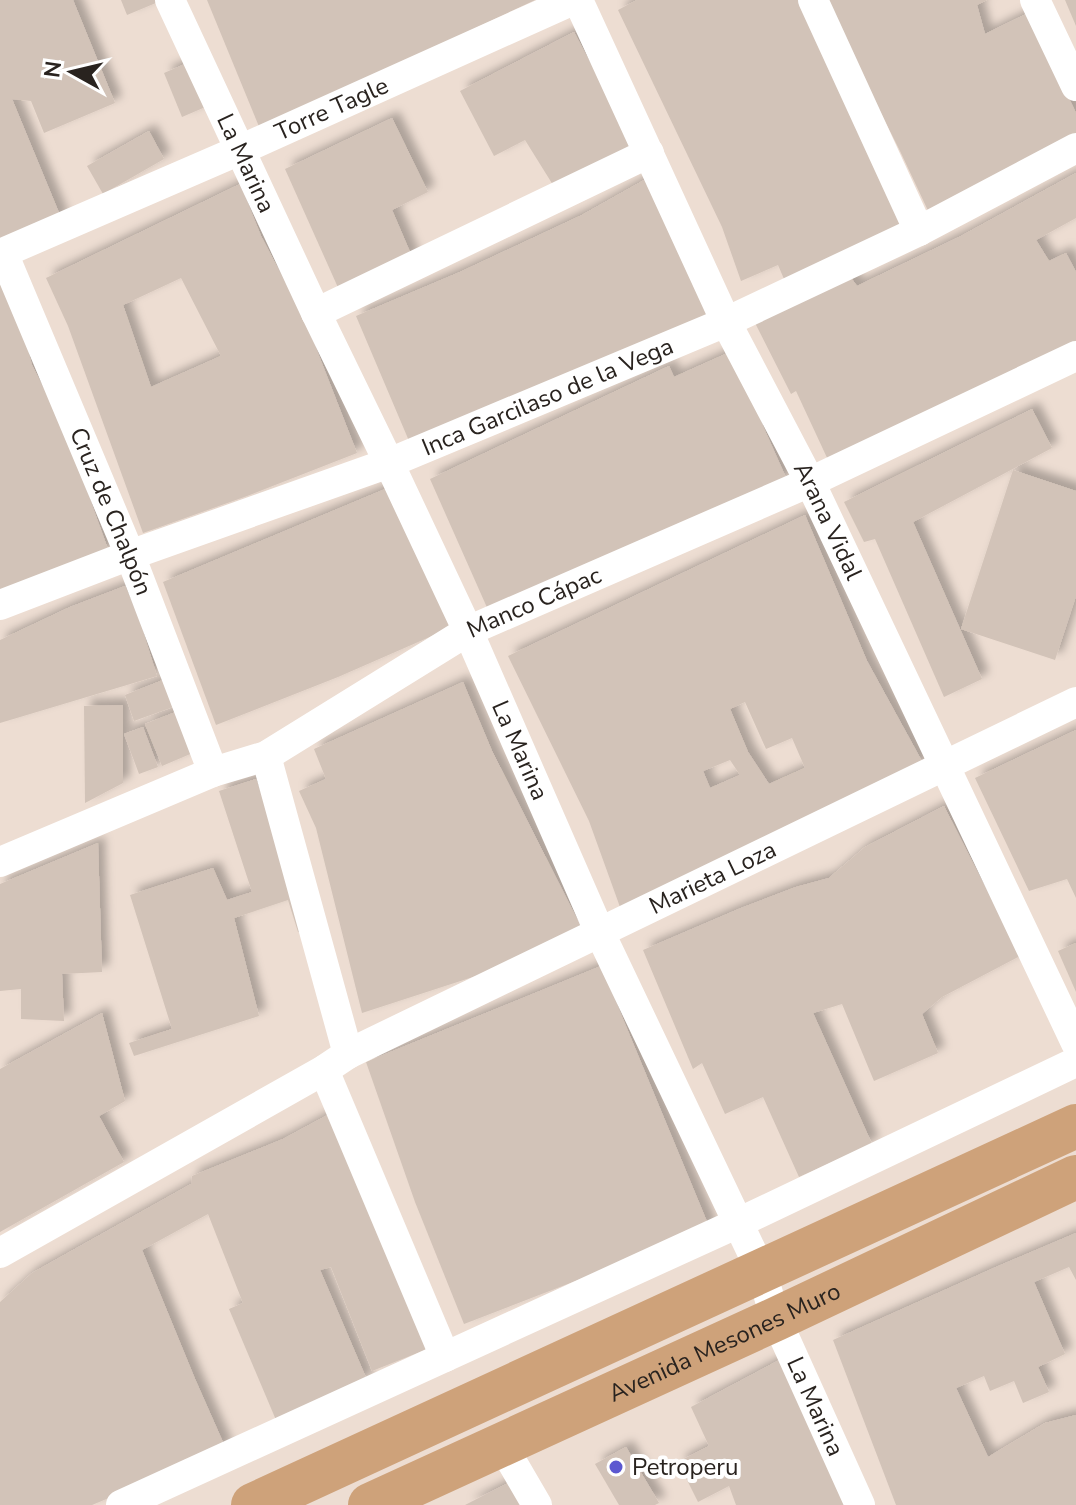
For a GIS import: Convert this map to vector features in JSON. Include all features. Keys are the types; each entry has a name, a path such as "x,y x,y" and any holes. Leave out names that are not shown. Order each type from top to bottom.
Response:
{"highway":[{"path":"253,1505 1076,1126"},
{"name":"Avenida Mesones Muro","path":"370,1505 1076,1177"}],"street":[{"name":"La Marina","path":"170,0 468,631 600,933 761,1271 776,1319 860,1505"},
{"name":"Torre Tagle","path":"2,254 575,0"},
{"name":"Arana Vidal","path":"575,0 726,322 810,482 1076,1043"},
{"path":"813,0 919,231"},
{"path":"1035,0 1076,86"},
{"name":"Inca Garcilaso de la Vega","path":"0,605 389,463 726,322 919,231 1076,148"},
{"path":"316,313 649,153"},
{"name":"Cruz de Chalpón","path":"2,254 130,555 213,772"},
{"name":"Manco Cápac","path":"0,862 213,772 266,756 468,631 810,482 1076,356"},
{"name":"Marieta Loza","path":"0,1253 336,1062 1076,702"},
{"path":"266,756 336,1062 445,1357"},
{"path":"121,1505 738,1223 1076,1062"},
{"path":"502,1445 537,1505"}],"building":[{"path":"0,0 73,0 115,103 44,133 31,101 12,99 62,220 0,247"},
{"path":"121,0 163,0 127,15"},
{"path":"207,0 535,0 260,129"},
{"path":"637,0 798,0 912,227 787,286 778,265 741,281 722,227 618,10"},
{"path":"824,0 987,0 977,5 985,34 1028,13 1076,113 1076,146 931,217"},
{"path":"1065,0 1076,0 1076,26"},
{"path":"574,32 636,150 558,193 525,140 494,156 460,91"},
{"path":"192,61 210,105 182,117 164,73"},
{"path":"392,118 428,192 392,210 413,259 340,292 285,169"},
{"path":"149,131 164,159 103,194 87,166"},
{"path":"1076,173 1076,218 1036,240 1049,261 1066,253 1076,272 1076,350 829,462 796,391 791,394 754,321 849,275 857,286 961,236"},
{"path":"646,179 716,314 412,448 356,316 582,215"},
{"path":"240,184 261,236 305,320 357,453 143,533 68,326 46,278","holes":["181,278 221,356 151,387 123,305"]},
{"path":"8,280 32,365 67,436 109,552 0,593 0,282"},
{"path":"730,352 787,480 489,612 430,479 669,366 674,377"},
{"path":"1032,409 1052,448 913,522 982,679 944,697 875,539 864,542 844,502"},
{"path":"1013,470 1076,491 1076,596 1055,660 961,629"},
{"path":"390,487 457,625 338,677 216,725 163,582"},
{"path":"805,515 867,661 924,765 620,907 589,821 508,656","holes":["745,702 766,749 792,738 805,768 769,784 748,752 730,709","730,760 740,775 710,788 703,771"]},
{"path":"125,586 157,676 0,723 0,640 70,607"},
{"path":"163,680 173,707 134,721 125,695"},
{"path":"463,682 492,751 581,927 482,974 362,1013 316,828 299,791 326,779 314,749"},
{"path":"123,705 123,783 85,803 84,706"},
{"path":"178,711 195,752 162,766 145,724"},
{"path":"143,727 158,767 139,774 124,734"},
{"path":"1076,730 1076,898 1067,879 1029,891 975,778"},
{"path":"256,779 306,933 298,932 288,900 234,918 259,1016 134,1056 129,1043 172,1029 130,895 213,868 227,900 252,892 219,791"},
{"path":"944,806 1020,956 942,997 922,1014 938,1053 874,1081 842,1004 813,1013 872,1144 799,1177 763,1097 725,1114 702,1063 693,1069 643,950 741,908 829,878 865,847"},
{"path":"98,843 102,972 62,974 64,1021 21,1019 21,989 0,991 0,884"},
{"path":"1076,943 1076,992 1058,951"},
{"path":"601,966 710,1229 464,1324 415,1202 366,1062"},
{"path":"102,1013 125,1101 99,1116 124,1162 0,1232 0,1069"},
{"path":"335,1111 430,1348 372,1371 331,1267 320,1270 367,1380 276,1420 229,1309 243,1303 208,1214 142,1250 226,1449 92,1505 0,1505 0,1302 32,1273 191,1184 192,1176 283,1139"},
{"path":"1076,1233 1076,1280 1069,1267 1034,1282 1065,1354 1038,1367 1049,1392 1023,1403 1014,1381 990,1391 984,1376 956,1388 988,1457 1045,1423 1076,1415 1076,1505 896,1505 833,1340"},
{"path":"785,1357 853,1505 736,1505 729,1486 698,1502 678,1462 709,1446 691,1407"},
{"path":"626,1447 659,1503 619,1505 595,1464"},
{"path":"514,1480 526,1505 465,1505"}],"place":[{"name":"Petroperu","path":"616,1467"}]}
